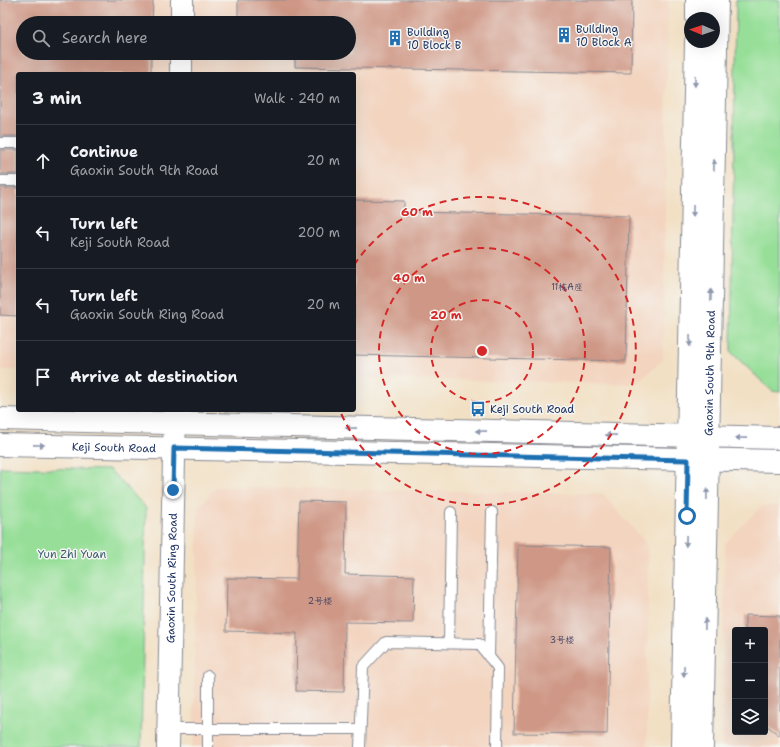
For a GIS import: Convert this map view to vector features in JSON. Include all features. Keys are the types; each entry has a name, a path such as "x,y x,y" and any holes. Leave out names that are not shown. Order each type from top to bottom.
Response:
{"street":[{"path":"182,0 182,16"},
{"path":"697,0 697,12"},
{"name":"Gaoxin South 9th Road","path":"698,437 717,0"},
{"name":"Gaoxin South 9th Road","path":"696,48 698,460 702,747"},
{"path":"181,60 181,72"},
{"path":"0,419 175,417 698,437 780,438"},
{"name":"Gaoxin South Ring Road","path":"168,738 175,417"},
{"name":"Keji South Road","path":"0,444 780,461"},
{"name":"Gaoxin South 9th Road","path":"682,747 698,460"}],"lane":[{"path":"0,142 16,143"},
{"path":"0,181 16,181"},
{"path":"449,643 451,512"},
{"path":"489,657 492,512"},
{"path":"360,747 363,667 386,642 479,644 498,668 497,747"},
{"path":"208,676 208,747"},
{"path":"168,738 208,729 360,729"}],"shaded area":[{"path":"0,0 668,0 663,360 635,384 356,378 356,72 16,72 16,370 0,370"},
{"path":"216,487 602,494 648,545 647,747 193,747 198,508"},
{"path":"761,506 780,506 780,747 722,747 725,544"}],"green space":[{"path":"736,0 780,0 780,392 772,391 731,352"},
{"name":"Yun Zhi Yuan","path":"0,467 110,470 146,508 141,747 0,747"}],"building":[{"path":"0,0 153,0 152,16 16,16 16,60 151,60 151,72 16,72 16,136 0,136"},
{"path":"238,0 632,0 631,73 295,67 295,60 356,60 356,16 238,16"},
{"path":"0,150 16,150 16,174 0,174"},
{"path":"0,188 16,188 16,316 0,315"},
{"path":"356,200 404,201 404,212 629,216 626,361 356,355"},
{"path":"299,501 346,502 345,574 414,576 413,623 345,622 344,692 296,691 297,633 226,631 227,578 297,579"},
{"path":"518,545 611,547 607,734 514,733"},
{"path":"745,615 780,616 780,736 768,726 768,627 745,627"}],"place":[{"name":"Building 10 Block A","path":"564,35"},
{"name":"Building 10 Block B","path":"395,38"},
{"name":"Keji South Road","path":"478,409"}],"route":[{"path":"173,490 174,448 688,460 687,516"}]}
